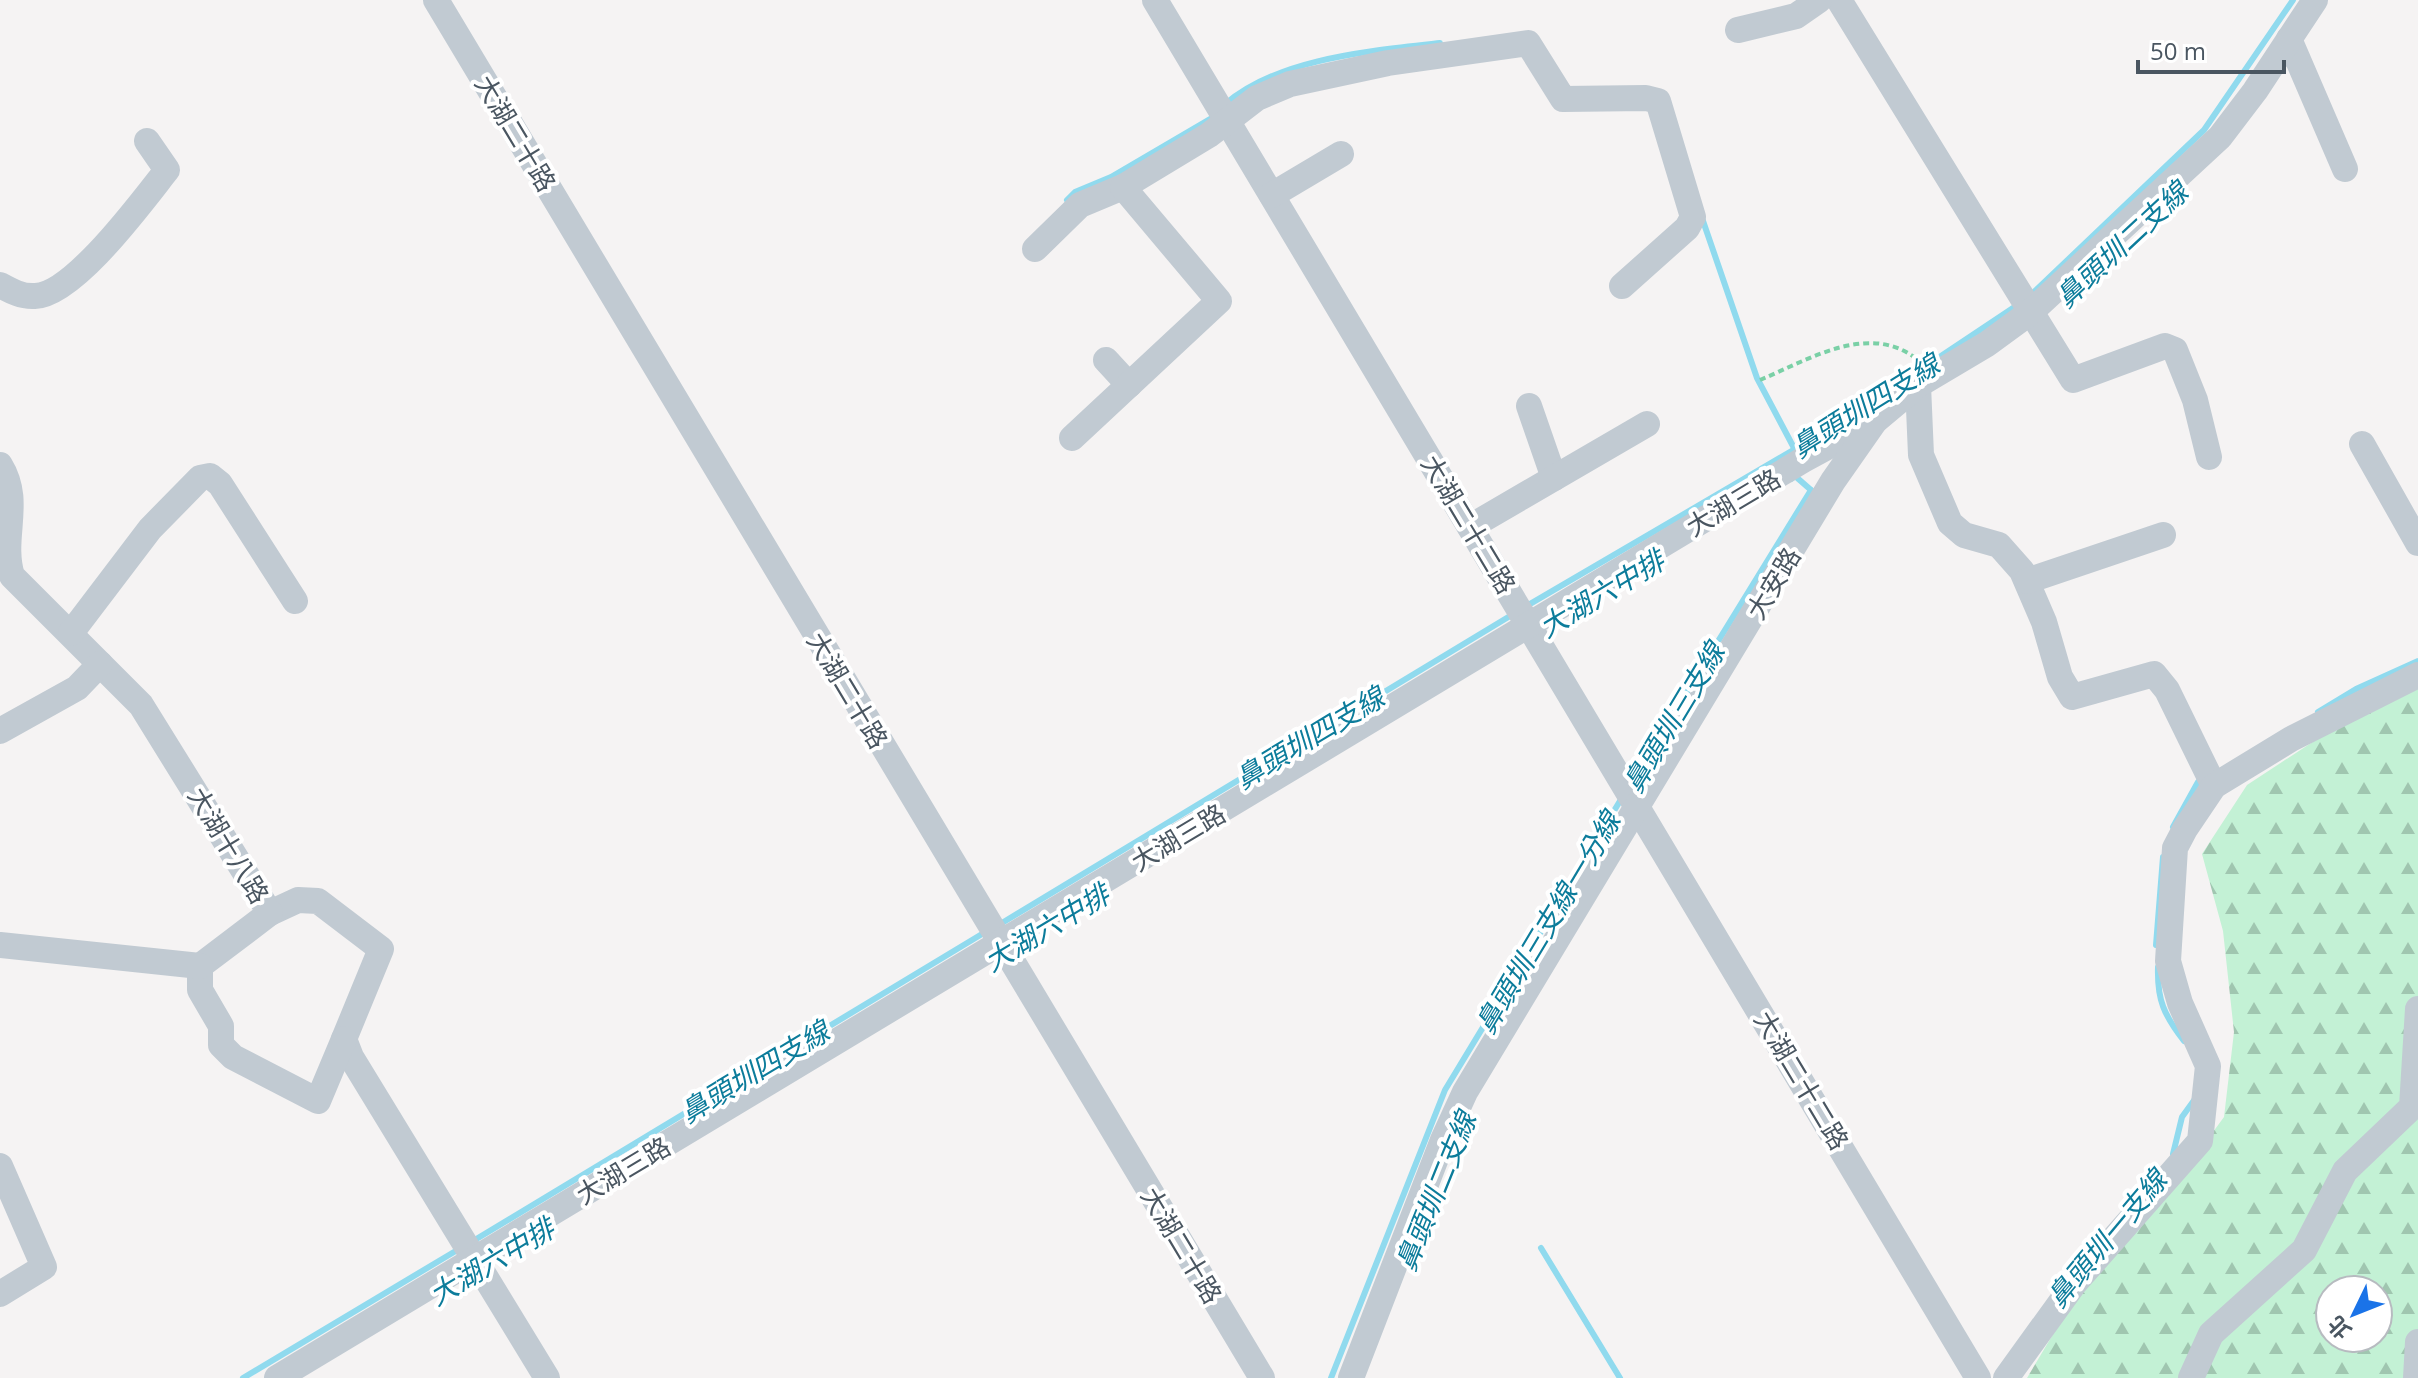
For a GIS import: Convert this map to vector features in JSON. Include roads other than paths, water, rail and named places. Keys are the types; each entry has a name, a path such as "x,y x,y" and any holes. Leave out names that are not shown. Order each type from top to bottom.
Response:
{"street":[{"name":"大湖二十路","path":"436,0 1262,1378"},
{"name":"大湖二十二路","path":"1155,0 1978,1378"},
{"path":"1738,30 1796,16 1819,0"},
{"path":"1839,0 2073,380 2165,346 2175,350 2195,400 2209,457"},
{"name":"大安路","path":"1351,1378 1443,1140 1465,1092 1639,808 1833,481 1875,421 1927,380 2032,311 2220,137 2315,0"},
{"path":"2289,39 2345,169"},
{"path":"1035,249 1080,205 1123,187 1209,135 1226,118 1257,98 1290,84 1388,63 1528,43 1563,99 1646,98 1658,101 1693,217 1687,228 1622,286"},
{"path":"0,285 18,295 38,297 59,287 107,246 167,170 147,141"},
{"path":"1272,195 1341,154"},
{"path":"1072,438 1219,301 1123,187"},
{"path":"1106,360 1129,385"},
{"path":"1927,380 1921,455 1950,523 1964,535 1999,545 2027,581 2044,622 2060,677 2072,697 2154,674 2167,690 2214,786"},
{"path":"1529,406 1554,478"},
{"name":"大湖三路","path":"277,1378 1803,460 1875,421"},
{"path":"1470,527 1647,424"},
{"path":"2362,444 2418,543"},
{"name":"大湖十八路","path":"0,465 11,497 3,557 12,576 141,705 270,913 298,900 318,901 381,949 344,1039"},
{"path":"71,633 150,529 200,478 210,476 220,484 295,601"},
{"path":"2027,581 2163,535"},
{"path":"0,731 77,688 100,664"},
{"path":"2006,1378 2074,1284 2200,1141 2208,1066 2180,1003 2168,961 2175,848 2214,786 2291,739 2418,675"},
{"path":"0,945 200,966 270,913"},
{"path":"200,966 200,990 221,1026 221,1045 233,1057 291,1088 318,1101 344,1039"},
{"path":"2191,1378 2211,1334 2304,1250 2345,1171 2412,1107 2418,1009"},
{"path":"344,1039 351,1057 547,1378"},
{"path":"0,1166 44,1267 0,1294"},
{"path":"2416,1378 2418,1342"}],"waterway":[{"name":"鼻頭圳四支線","path":"2034,292 2204,130 2293,0"},
{"path":"1224,105 1246,89 1298,67 1355,54 1440,43"},
{"path":"1067,200 1075,192 1111,177 1210,119"},
{"path":"1702,218 1757,378 1794,448"},
{"name":"鼻頭圳四支線","path":"1935,360 2019,304"},
{"name":"鼻頭圳四支線","path":"1525,607 1884,397"},
{"path":"1791,479 1795,476 1811,490"},
{"name":"鼻頭圳三支線","path":"1631,783 1811,490"},
{"name":"鼻頭圳四支線","path":"997,926 1515,613"},
{"name":"鼻頭圳一支線","path":"2318,712 2356,689 2418,661"},
{"name":"鼻頭圳一支線","path":"2173,827 2198,782"},
{"name":"鼻頭圳三支線","path":"1331,1378 1445,1090 1623,796"},
{"name":"鼻頭圳一支線","path":"2156,945 2163,857"},
{"name":"鼻頭圳四支線","path":"473,1241 987,931"},
{"name":"鼻頭圳一支線","path":"2158,967 2163,1007 2184,1041"},
{"name":"鼻頭圳一支線","path":"2173,1154 2182,1117 2195,1099"},
{"path":"1541,1248 1620,1378"},
{"name":"鼻頭圳四支線","path":"243,1378 459,1249"}],"water label":[{"name":"鼻頭圳二支線","path":"2121,244"},
{"name":"大湖六中排","path":"1601,593"},
{"name":"鼻頭圳三支線一分線","path":"1547,922"},
{"name":"大湖六中排","path":"1046,927"},
{"name":"鼻頭圳二支線","path":"1435,1191"},
{"name":"大湖六中排","path":"491,1261"}]}
